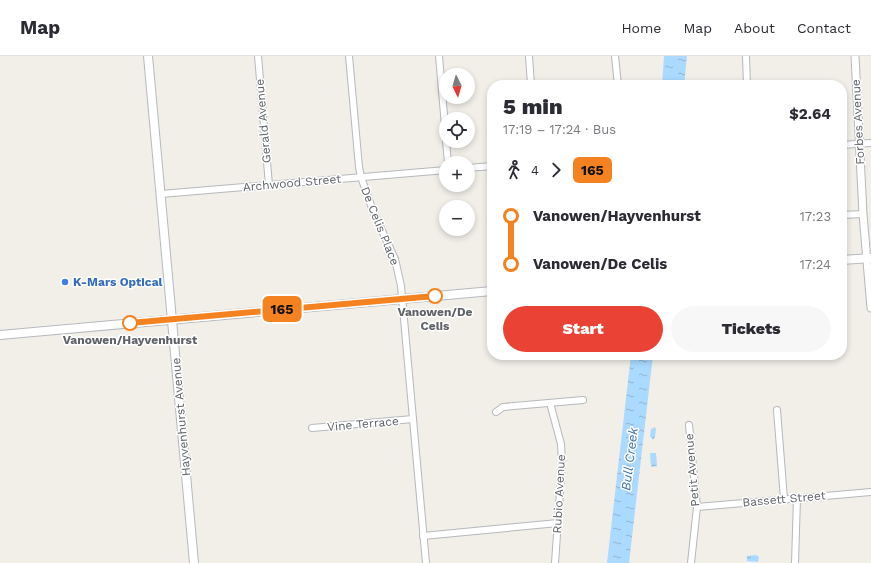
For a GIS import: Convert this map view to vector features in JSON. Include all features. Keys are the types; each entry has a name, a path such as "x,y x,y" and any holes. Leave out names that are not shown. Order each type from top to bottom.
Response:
{"main road":[{"name":"Hayvenhurst Avenue","path":"148,56 194,563"},
{"path":"847,260 869,258"},
{"path":"0,334 487,292"}],"street":[{"name":"Gerald Avenue","path":"258,56 269,185"},
{"name":"De Celis Place","path":"349,56 361,177 373,211 395,259 402,286 426,563"},
{"path":"439,56 444,112"},
{"path":"529,56 531,80"},
{"path":"615,56 617,80"},
{"path":"746,56 747,80"},
{"name":"Forbes Avenue","path":"855,56 863,214 869,258 871,308"},
{"path":"847,145 871,143"},
{"path":"475,167 487,166"},
{"name":"Archwood Street","path":"161,194 439,171"},
{"path":"847,215 863,214"},
{"path":"496,412 503,407 583,400"},
{"name":"Rubio Avenue","path":"550,403 561,444 562,463 555,563"},
{"path":"777,410 784,499"},
{"name":"Vine Terrace","path":"312,428 413,419"},
{"name":"Petit Avenue","path":"688,425 697,507 691,563"},
{"name":"Bassett Street","path":"697,507 871,492"},
{"path":"795,563 797,498"},
{"path":"423,536 558,523"}],"water":[{"path":"664,56 687,56 685,80 662,80"},
{"name":"Bull Creek","path":"630,360 652,360 629,563 607,563"},
{"path":"655,427 655,437 653,440 650,436 651,429"},
{"path":"650,453 656,453 657,466 651,467"},
{"path":"756,555 759,557 758,562 747,561 747,556"}],"bus line":[{"name":"165","path":"130,323 435,296"}],"place":[{"name":"K-Mars Optical","path":"65,282"},
{"name":"Vanowen/De Celis","path":"435,296"},
{"name":"Vanowen/Hayvenhurst","path":"130,323"}]}
